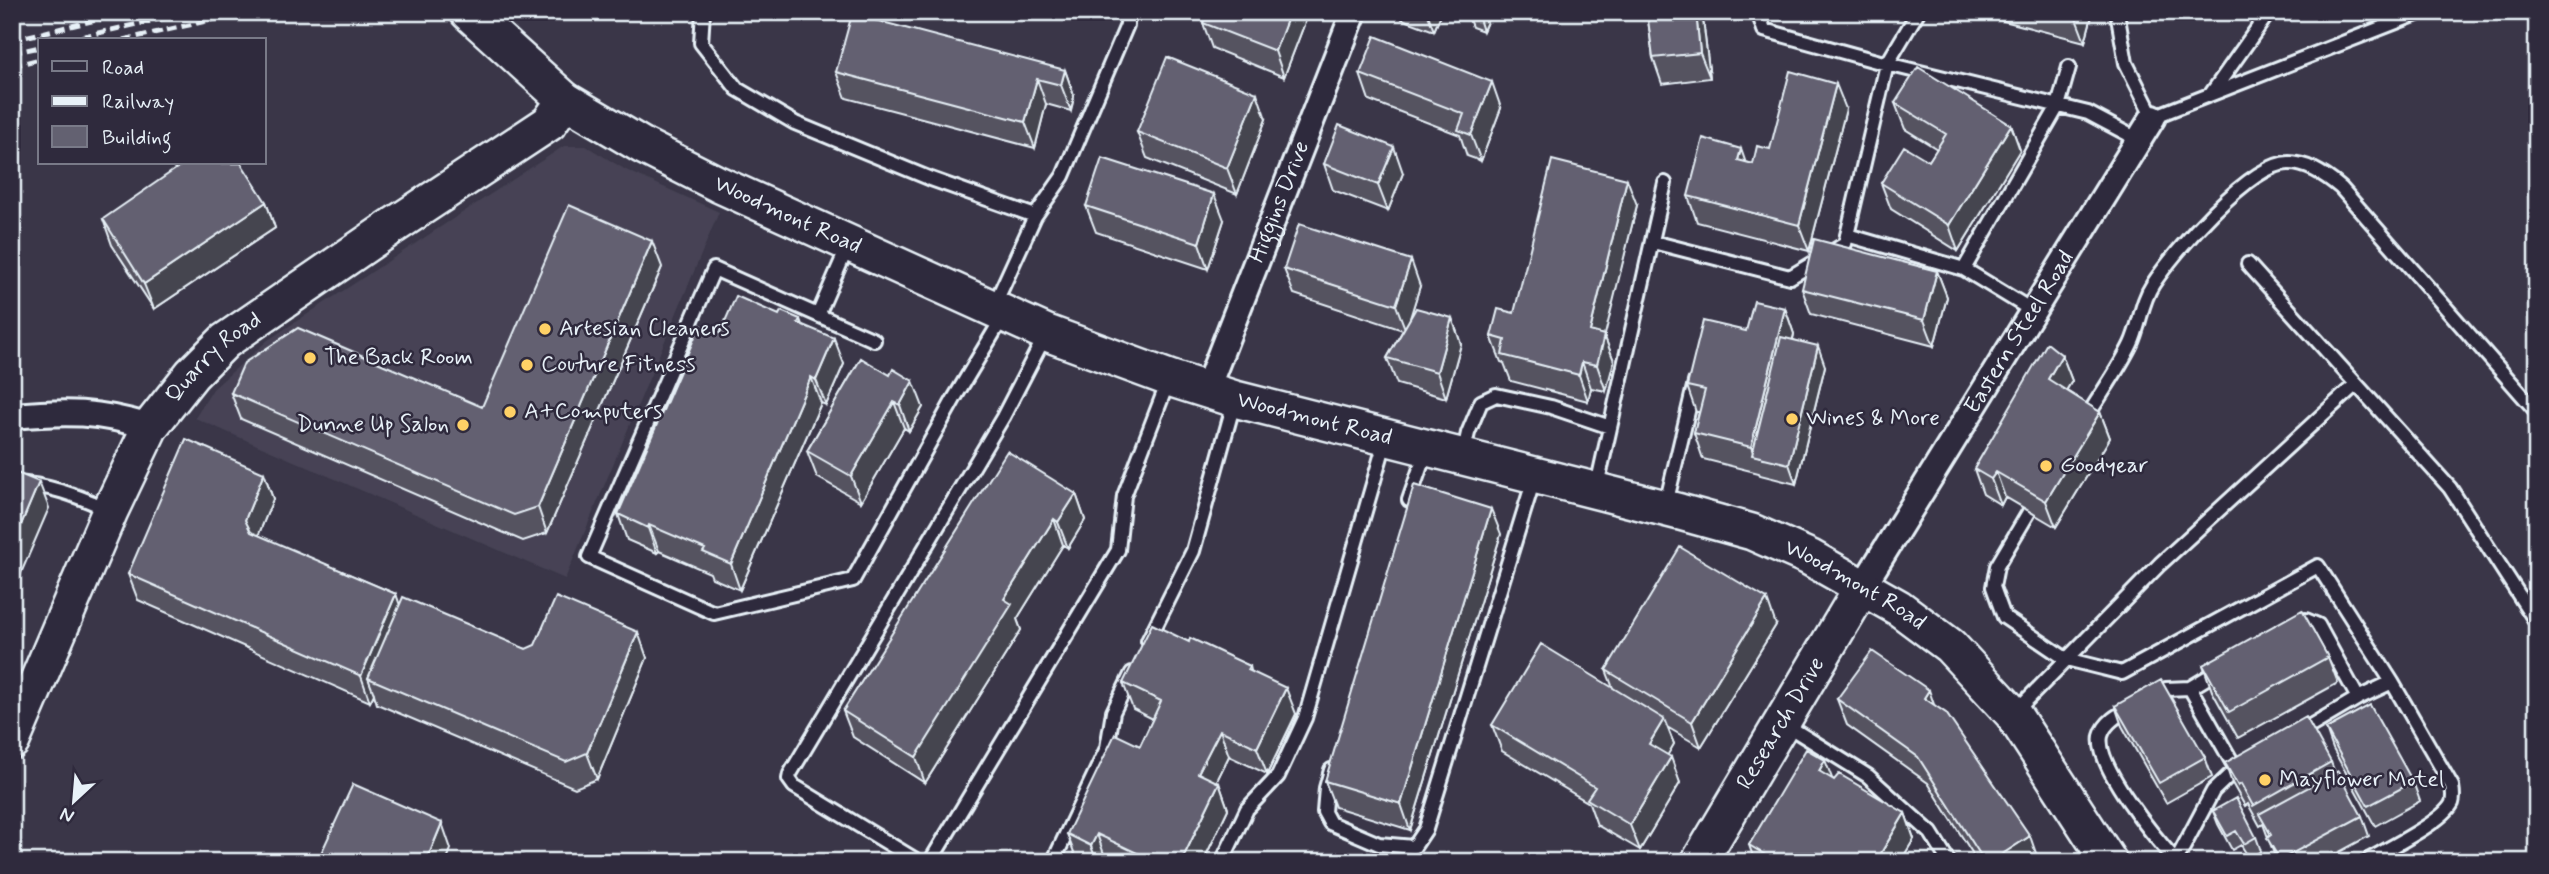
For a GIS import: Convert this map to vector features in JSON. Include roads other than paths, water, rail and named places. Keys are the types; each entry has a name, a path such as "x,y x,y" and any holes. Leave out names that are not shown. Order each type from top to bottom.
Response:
{"main road":[{"name":"Woodmont Road","path":"468,12 565,100 643,146 718,184 1047,333 1221,395 1665,508 1752,532 1810,557 1899,608 1950,646 2012,714 2104,860"},
{"name":"Quarry Road","path":"12,741 20,699 150,427 192,374 225,341 549,123 565,100"},
{"name":"Research Drive","path":"1699,862 1863,586"}],"street":[{"name":"Higgins Drive","path":"1221,395 1354,12"},
{"name":"Eastern Steel Road","path":"1863,586 2153,117"},
{"path":"12,416 86,412 118,417 150,427"}],"lane":[{"path":"703,12 701,43 737,89 795,123 932,179 1035,216"},
{"path":"874,340 713,269 589,557 714,613 853,580 955,397 999,311 1035,216 1063,176 1127,25 1127,12"},
{"path":"1758,12 1765,30 1887,64 2088,113 2139,140"},
{"path":"1653,242 1790,277 1845,244 1887,64 1918,12"},
{"path":"2117,12 2126,63 2153,117 2421,12"},
{"path":"2211,94 2269,12"},
{"path":"1964,269 2058,106 2068,67"},
{"path":"2084,422 2132,343 2139,315 2152,286 2209,217 2243,185 2276,165 2290,163 2316,170 2341,188 2537,412"},
{"path":"1595,490 1665,183"},
{"path":"1847,235 1964,269 2033,311"},
{"path":"818,315 850,243"},
{"path":"2248,264 2450,488 2537,623"},
{"path":"919,862 794,786 789,779 790,774 1003,418 1047,333"},
{"path":"1665,508 1698,368"},
{"path":"930,862 1118,550 1124,496 1169,378"},
{"path":"2012,714 2160,564 2356,385"},
{"path":"1462,457 1468,433 1481,402 1496,394 1551,407 1610,427"},
{"path":"1053,862 1107,748 1113,712 1193,551 1221,395"},
{"path":"1222,862 1247,809 1278,776 1305,718 1387,437"},
{"path":"1406,511 1428,448"},
{"path":"1333,762 1326,788 1324,812 1330,823 1379,844 1414,847 1426,829 1535,475"},
{"path":"12,484 32,484 69,493 110,510"},
{"path":"2029,512 1997,565 1993,587 2004,617 2066,659 2122,673 2318,566 2392,682 2452,786 2454,796 2451,806 2439,818 2365,862"},
{"path":"2278,636 2306,620 2314,622 2323,633 2358,698"},
{"path":"2189,688 2242,766 2213,791 2176,861 2142,821 2105,763 2101,737 2107,725 2117,716 2161,691 2189,688 2232,663"},
{"path":"2281,743 2358,698 2392,682"},
{"path":"1782,723 1868,776 1931,833 1950,862"}],"railway":[{"path":"12,40 130,12"},
{"path":"76,38 191,12"},
{"path":"132,38 246,12"},
{"path":"12,53 38,47"},
{"path":"12,66 38,60"}],"place":[{"name":"Artesian Cleaners","path":"545,329"},
{"name":"The Back Room","path":"310,358"},
{"name":"Couture Fitness","path":"527,365"},
{"name":"A+Computers","path":"510,412"},
{"name":"Wines & More","path":"1792,419"},
{"name":"Dunne Up Salon","path":"463,425"},
{"name":"Goodyear","path":"2046,466"},
{"name":"Mayflower Motel","path":"2265,780"}]}
